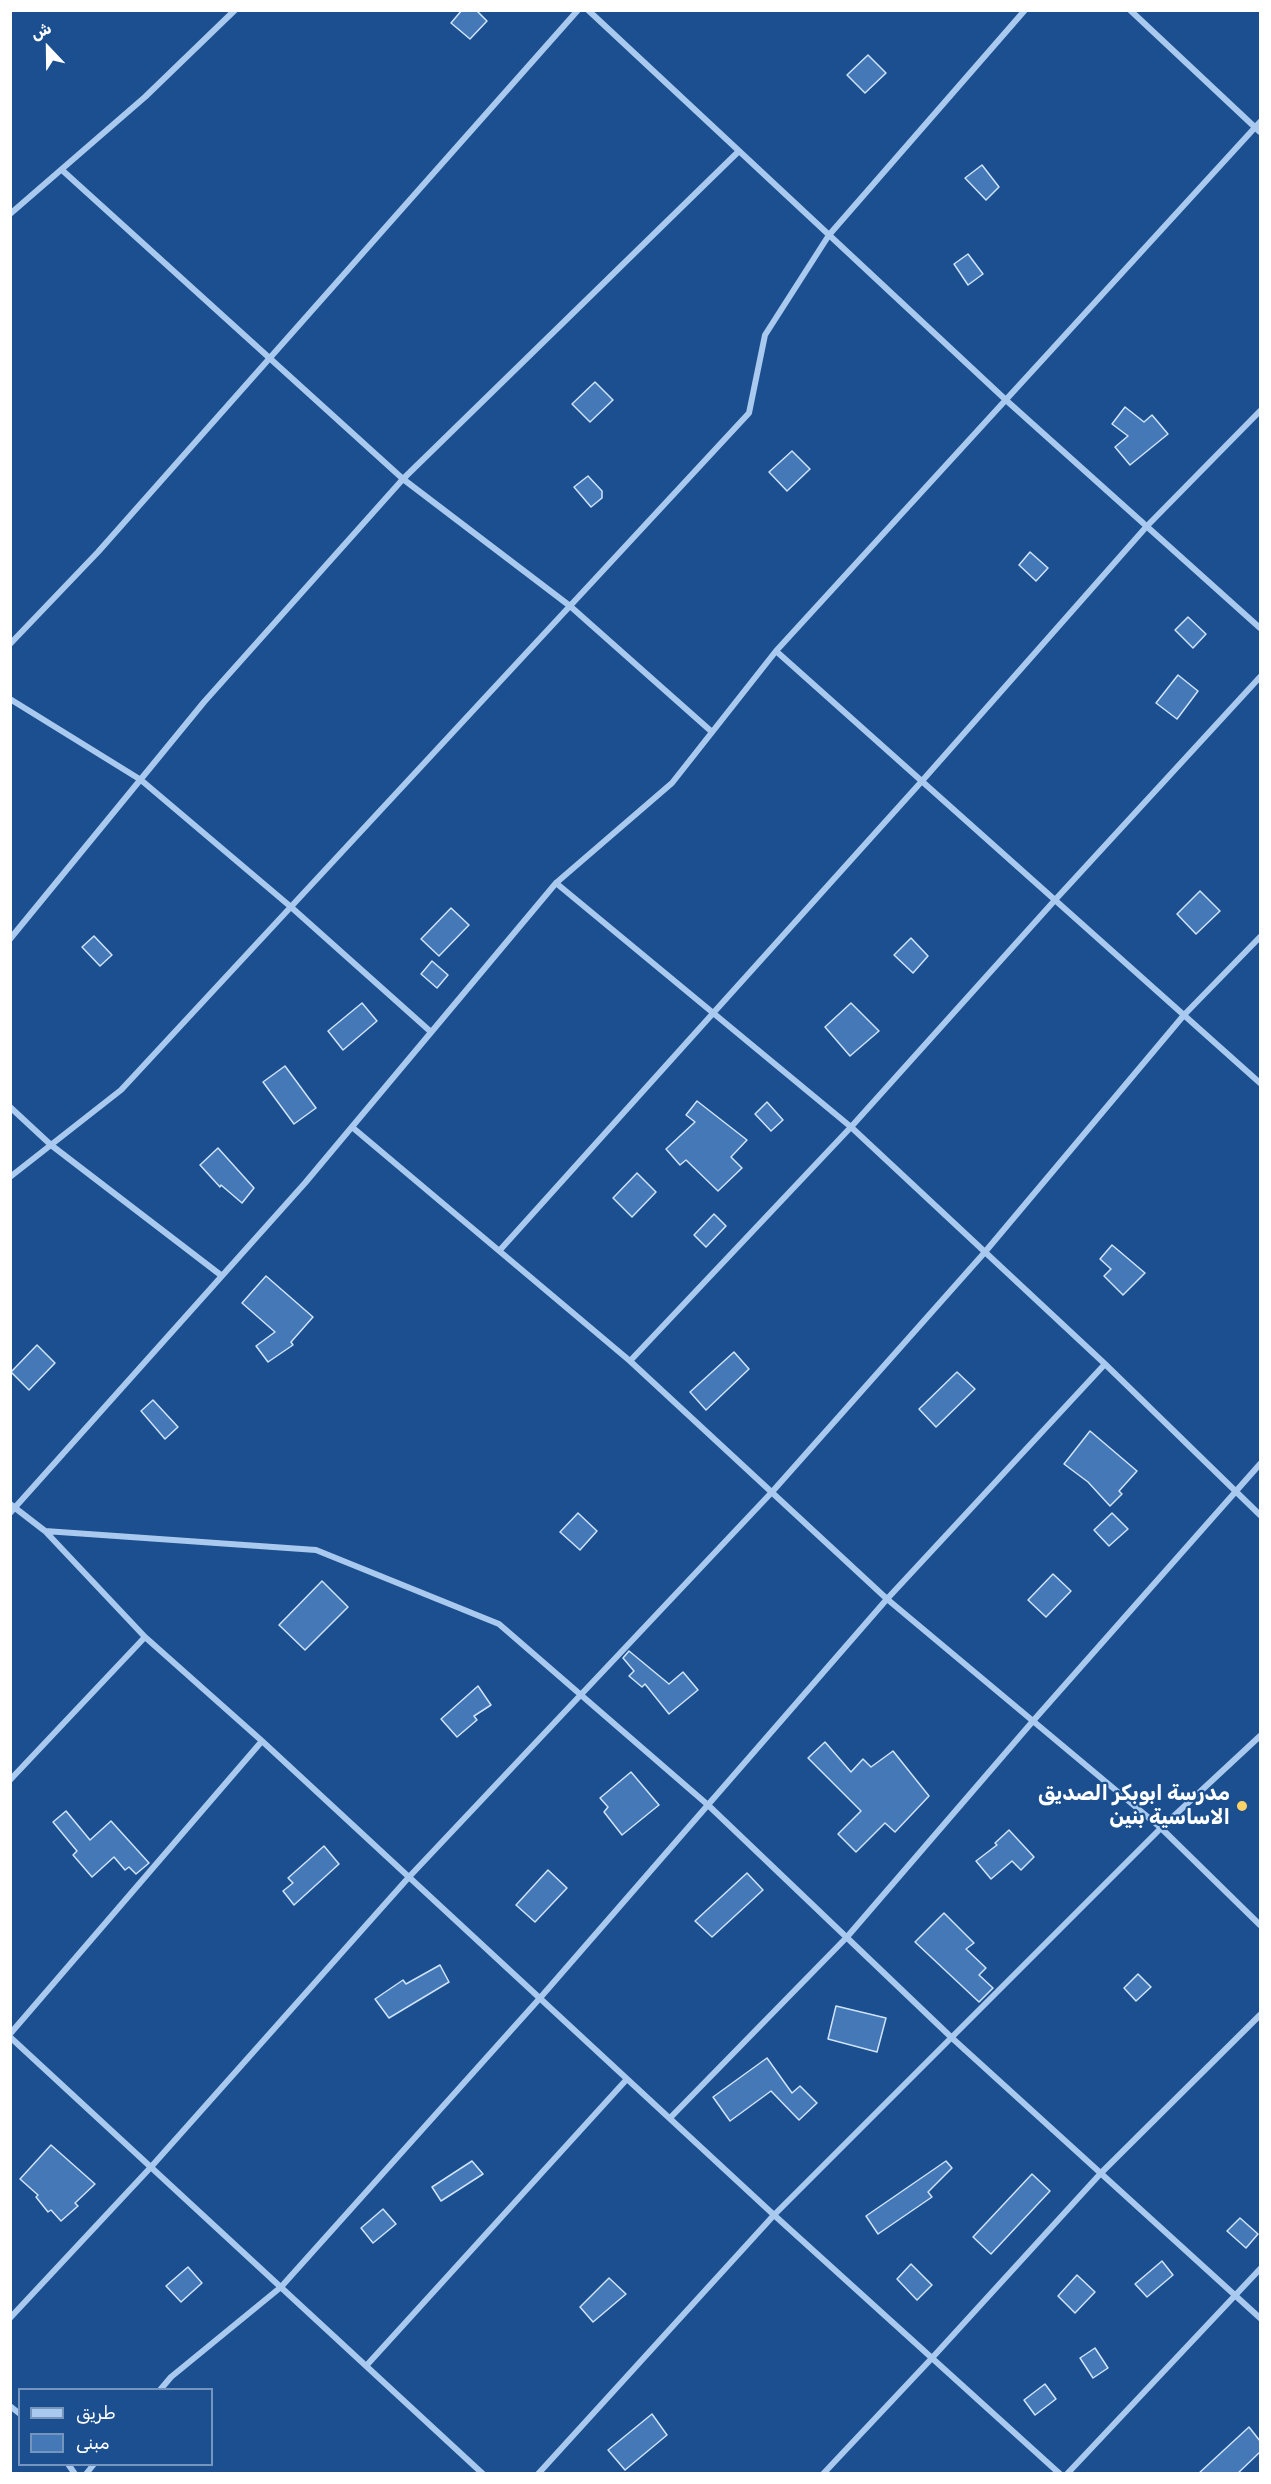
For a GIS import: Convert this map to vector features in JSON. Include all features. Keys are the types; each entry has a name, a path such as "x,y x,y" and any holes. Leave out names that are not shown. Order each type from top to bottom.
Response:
{"street":[{"path":"10,214 145,97 236,10"},
{"path":"10,644 98,552 578,10"},
{"path":"588,10 1007,400 1260,628"},
{"path":"10,1177 121,1090 749,413 765,335 829,235 1025,10"},
{"path":"1060,2474 774,2215 262,1741 145,1637 45,1531 12,1508 222,1276 352,1127 556,883 672,783 776,651 1259,127 1130,10"},
{"path":"10,939 204,702 403,479 739,150"},
{"path":"62,170 403,479 570,606 712,732"},
{"path":"500,1250 922,781 1147,526 1260,411"},
{"path":"776,651 1260,1083"},
{"path":"630,1361 851,1127 1260,677"},
{"path":"10,699 141,780 291,907 431,1032"},
{"path":"556,883 851,1127 1105,1364 1260,1515"},
{"path":"10,2318 151,2167 409,1877 772,1492 985,1252 1184,1015 1260,937"},
{"path":"10,1107 51,1145 222,1276"},
{"path":"352,1127 630,1361 887,1599 1161,1828 1260,1925"},
{"path":"162,2388 171,2377 281,2287 540,1998 887,1599 1105,1364"},
{"path":"670,2118 847,1937 1033,1721 1260,1464"},
{"path":"45,1531 315,1550 499,1624 708,1805 952,2038 1260,2318"},
{"path":"10,1780 145,1637"},
{"path":"538,2474 774,2215 1161,1828 1260,1736"},
{"path":"262,1741 10,2036 483,2474"},
{"path":"823,2474 1101,2173 1260,2015"},
{"path":"366,2366 627,2079"},
{"path":"1067,2474 1260,2269"}],"building":[{"path":"462,10 476,10 487,21 470,39 451,23"},
{"path":"868,55 886,73 865,93 847,75"},
{"path":"982,165 999,187 986,200 965,178"},
{"path":"968,254 983,274 968,285 954,264"},
{"path":"595,382 613,400 590,422 572,404"},
{"path":"1125,407 1144,422 1152,415 1168,434 1130,465 1115,447 1128,436 1112,424"},
{"path":"792,451 810,469 787,491 769,472"},
{"path":"588,476 602,491 602,498 591,507 574,487"},
{"path":"1030,552 1048,568 1036,581 1019,565"},
{"path":"1188,617 1206,634 1193,648 1175,630"},
{"path":"1178,675 1198,691 1177,719 1156,703"},
{"path":"1200,891 1220,911 1196,934 1177,914"},
{"path":"451,908 469,925 439,956 421,939"},
{"path":"94,936 112,955 100,966 82,947"},
{"path":"911,938 928,956 913,973 894,955"},
{"path":"432,961 448,975 437,988 421,974"},
{"path":"362,1003 377,1021 343,1050 328,1031"},
{"path":"851,1003 879,1031 850,1056 825,1027"},
{"path":"285,1066 316,1108 294,1124 263,1082"},
{"path":"697,1101 747,1140 731,1157 742,1168 718,1191 686,1160 680,1165 666,1149 695,1122 686,1115"},
{"path":"767,1102 783,1120 771,1131 755,1114"},
{"path":"218,1148 254,1188 242,1203 221,1185 220,1187 200,1165"},
{"path":"637,1173 656,1192 632,1217 613,1198"},
{"path":"714,1214 726,1226 706,1247 694,1235"},
{"path":"1112,1245 1145,1273 1123,1295 1104,1276 1111,1269 1100,1259"},
{"path":"266,1276 313,1317 291,1342 293,1345 268,1362 256,1346 275,1332 242,1303"},
{"path":"37,1345 55,1363 29,1390 11,1372"},
{"path":"734,1352 749,1369 706,1410 690,1392"},
{"path":"957,1372 975,1389 936,1427 919,1409"},
{"path":"153,1400 178,1427 165,1439 141,1411"},
{"path":"1090,1431 1137,1471 1119,1491 1122,1494 1110,1506 1088,1482 1064,1464"},
{"path":"578,1513 597,1531 580,1550 560,1532"},
{"path":"1112,1513 1128,1529 1109,1546 1094,1530"},
{"path":"1053,1574 1071,1591 1046,1617 1028,1600"},
{"path":"322,1581 348,1607 305,1650 279,1625"},
{"path":"629,1651 669,1684 683,1672 698,1690 669,1714 645,1684 642,1687 629,1676 634,1671 623,1658"},
{"path":"478,1686 491,1705 474,1716 477,1720 457,1737 441,1719"},
{"path":"825,1742 851,1772 863,1759 871,1767 893,1751 929,1796 895,1832 885,1823 856,1852 838,1834 861,1811 808,1758"},
{"path":"631,1772 659,1805 622,1835 604,1812 608,1807 600,1798"},
{"path":"66,1811 90,1840 111,1821 149,1863 136,1874 129,1867 125,1870 114,1857 92,1877 73,1855 77,1851 53,1822"},
{"path":"1009,1830 1034,1857 1021,1870 1012,1861 991,1879 976,1861 997,1845 995,1843"},
{"path":"324,1846 339,1864 294,1905 283,1891 293,1883 288,1878"},
{"path":"548,1870 567,1888 535,1922 516,1905"},
{"path":"747,1873 763,1890 712,1937 695,1921"},
{"path":"944,1913 974,1943 966,1949 986,1968 979,1975 993,1988 979,2002 915,1942"},
{"path":"440,1965 449,1982 389,2018 375,1999 403,1980 406,1984"},
{"path":"1138,1974 1151,1987 1136,2001 1124,1988"},
{"path":"836,2006 886,2018 877,2052 828,2039"},
{"path":"767,2058 792,2093 800,2086 817,2103 799,2120 771,2091 730,2121 713,2097"},
{"path":"51,2145 95,2184 75,2203 78,2206 61,2221 51,2210 48,2212 36,2197 38,2195 20,2179"},
{"path":"472,2161 483,2174 441,2201 432,2187"},
{"path":"946,2161 952,2168 928,2192 932,2197 878,2234 866,2216"},
{"path":"1032,2174 1050,2191 991,2254 973,2237"},
{"path":"383,2209 396,2224 373,2243 361,2228"},
{"path":"1240,2218 1258,2234 1246,2248 1227,2231"},
{"path":"1162,2261 1173,2275 1147,2297 1135,2284"},
{"path":"911,2264 932,2285 917,2300 897,2279"},
{"path":"188,2267 202,2283 181,2302 166,2286"},
{"path":"1077,2275 1095,2292 1075,2313 1058,2296"},
{"path":"609,2278 626,2294 593,2322 580,2307"},
{"path":"1095,2348 1108,2368 1093,2378 1080,2358"},
{"path":"1045,2384 1056,2399 1035,2415 1024,2400"},
{"path":"652,2414 667,2435 625,2470 608,2450"},
{"path":"1249,2427 1260,2441 1260,2452 1237,2474 1198,2474"}],"place":[{"name":"مدرسة ابوبكر الصديق الاساسية بنين","path":"1242,1806"}]}
